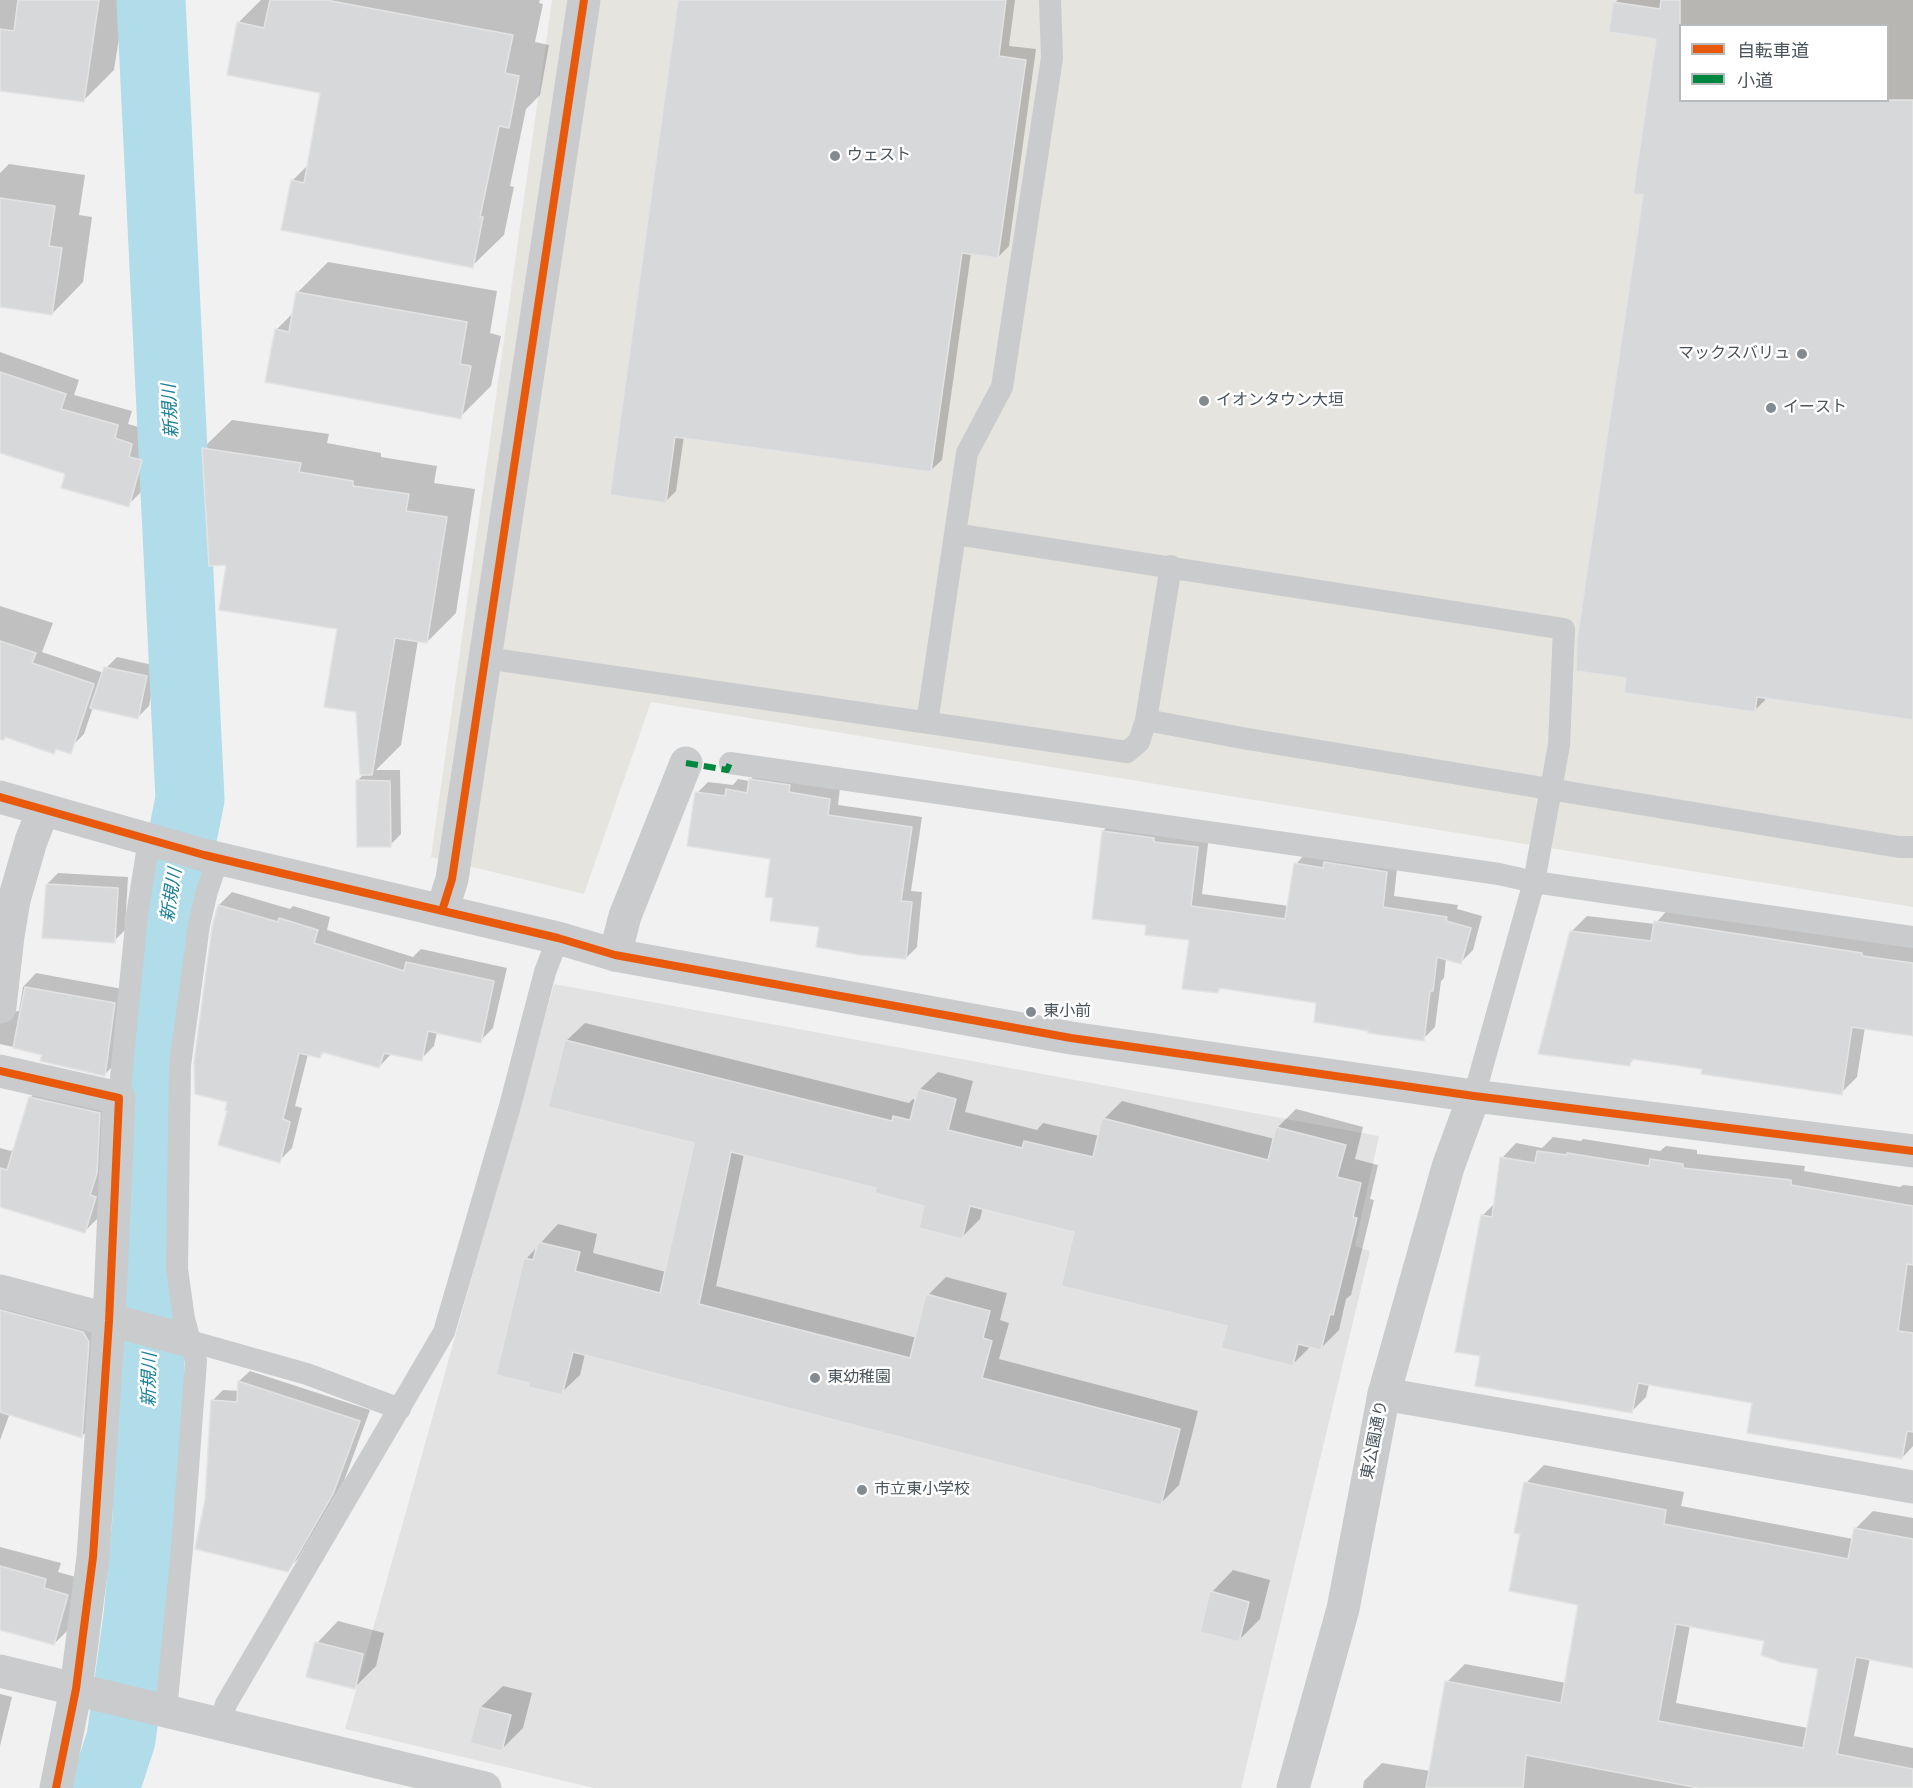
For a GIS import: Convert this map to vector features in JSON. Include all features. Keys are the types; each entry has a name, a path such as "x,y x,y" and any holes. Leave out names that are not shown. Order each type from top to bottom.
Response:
{"street":[{"path":"442,911 452,879 584,0"},
{"path":"615,955 625,916 686,764"},
{"path":"0,797 211,857 558,938 615,955 1071,1038 1474,1096 1913,1151"},
{"path":"0,1006 14,900 43,810"},
{"path":"0,1071 119,1098 115,1322 83,1690 56,1788"},
{"name":"東公園通り","path":"1293,1788 1343,1609 1384,1394 1448,1167 1474,1096"},
{"path":"0,1291 186,1340"},
{"path":"1384,1394 1913,1487"},
{"path":"0,1671 485,1788"}],"lane":[{"path":"927,723 967,453 1002,387 1052,58 1050,0"},
{"path":"955,534 1564,629 1559,746 1534,882 1474,1096"},
{"path":"486,658 1127,752 1139,742 1146,720 1171,566"},
{"path":"1146,720 1899,848 1913,847"},
{"path":"730,763 1499,874 1534,882 1913,937"},
{"path":"119,1098 137,915 153,842"},
{"path":"163,1709 182,1550 196,1361 186,1340 177,1269 180,1065 199,925 207,891 211,857"},
{"path":"220,1724 226,1704 444,1332 510,1106 545,972 558,938"},
{"path":"186,1340 307,1374 399,1409"}],"shaded area":[{"name":"イオンタウン大垣","path":"552,0 1913,0 1913,907 651,702 584,894 431,857"},
{"name":"市立東小学校","path":"554,984 1379,1136 1355,1246 1370,1251 1241,1788 594,1788 345,1729"}],"building":[{"path":"18,0 99,0 84,102 0,91 0,29 14,31"},
{"path":"270,0 326,0 513,35 505,73 519,76 509,128 499,126 480,217 483,217 473,268 281,230 291,180 304,183 320,93 227,75 237,22 264,28"},
{"name":"ウェスト","path":"678,0 1006,0 999,56 1026,60 998,258 962,253 931,472 675,437 666,503 610,495"},
{"name":"イースト","path":"1661,0 1680,0 1679,102 1913,100 1913,720 1757,697 1755,712 1624,693 1626,678 1576,671 1577,639 1643,195 1633,194 1656,39 1609,32 1613,2 1660,9"},
{"path":"0,198 55,206 49,246 62,248 52,315 0,307"},
{"path":"296,292 467,322 460,364 471,366 461,419 265,382 275,329 289,332"},
{"path":"0,372 66,394 61,409 118,425 115,438 132,444 129,457 142,460 129,507 61,488 65,474 0,453"},
{"path":"202,448 301,463 299,472 353,481 353,486 409,494 406,511 447,517 427,643 395,638 372,775 360,775 356,712 324,707 337,629 219,610 226,565 209,566"},
{"path":"0,641 36,653 32,663 94,684 71,754 56,749 54,754 5,737 4,740 0,740"},
{"path":"104,667 147,676 138,719 90,708"},
{"path":"749,779 790,785 789,792 830,799 828,815 912,827 901,901 912,902 906,959 860,955 816,947 819,927 770,921 773,898 765,897 770,859 687,846 695,792 725,796 726,789 747,793"},
{"path":"356,780 390,781 391,847 357,847"},
{"path":"1102,831 1154,838 1154,842 1198,847 1191,906 1285,919 1294,863 1323,868 1324,862 1387,872 1383,907 1447,917 1446,921 1471,928 1461,964 1437,957 1424,1041 1314,1022 1316,1003 1219,988 1218,993 1182,989 1189,940 1145,935 1146,925 1092,919"},
{"path":"46,884 118,888 115,943 42,938"},
{"path":"218,905 278,922 279,918 318,930 314,943 404,971 406,962 494,981 481,1043 428,1031 422,1061 384,1053 379,1068 322,1052 320,1058 299,1053 283,1119 290,1122 280,1163 218,1145 227,1111 225,1110 227,1102 195,1094 194,1062 212,927"},
{"path":"1654,921 1913,963 1913,1036 1852,1027 1842,1095 1701,1074 1702,1069 1631,1059 1630,1066 1538,1054 1570,931 1651,941"},
{"path":"25,987 115,1003 105,1076 40,1061 42,1055 13,1048"},
{"path":"565,1040 892,1121 893,1116 910,1120 918,1089 956,1099 948,1130 1022,1148 1024,1141 1093,1157 1102,1118 1268,1160 1276,1127 1346,1145 1337,1177 1361,1183 1353,1217 1357,1218 1333,1315 1330,1314 1321,1350 1298,1344 1293,1366 1221,1348 1227,1326 1061,1286 1074,1232 970,1206 962,1239 919,1228 924,1206 875,1193 876,1188 731,1152 699,1304 910,1358 926,1294 990,1311 983,1338 992,1341 982,1378 1180,1429 1161,1505 573,1352 562,1395 528,1387 529,1383 496,1375 524,1258 533,1260 538,1242 580,1252 575,1271 660,1293 694,1143 548,1107"},
{"path":"29,1097 100,1113 97,1173 90,1195 96,1197 85,1233 0,1207 0,1168 7,1170"},
{"path":"1537,1151 1567,1155 1567,1153 1649,1166 1650,1159 1683,1164 1683,1168 1791,1180 1791,1185 1913,1206 1913,1265 1907,1264 1898,1331 1913,1333 1913,1432 1907,1431 1902,1459 1747,1433 1752,1403 1638,1383 1632,1413 1475,1386 1480,1356 1455,1352 1481,1215 1492,1217 1500,1157 1535,1163"},
{"path":"0,1310 83,1332 89,1342 82,1438 0,1412"},
{"path":"238,1381 360,1421 333,1494 288,1572 195,1549 205,1500 211,1400 237,1402"},
{"path":"1524,1482 1666,1510 1664,1524 1848,1559 1854,1528 1913,1539 1913,1668 1856,1657 1837,1754 1913,1769 1913,1788 1699,1788 1526,1755 1523,1788 1426,1788 1445,1681 1561,1703 1578,1605 1509,1591 1520,1534 1514,1533","holes":["1676,1624 1764,1641 1761,1655 1780,1662 1818,1669 1803,1748 1658,1721"]},
{"path":"0,1566 46,1579 44,1588 68,1595 54,1645 0,1630"},
{"path":"1210,1591 1249,1602 1239,1642 1200,1632"},
{"path":"315,1642 363,1654 355,1689 306,1677"},
{"path":"479,1707 511,1715 502,1751 470,1743"}],"waterway":[{"name":"新規川","path":"105,1788 121,1739 138,1616 147,1520 156,1035 169,904 190,799 151,0"}],"marked path":[{"path":"686,763 727,770 730,763"}],"cycle path":[{"path":"442,911 452,879 584,0"},
{"path":"0,797 204,855 558,938 615,955 1071,1038 1474,1096 1913,1151"},
{"path":"0,1071 119,1098 109,1321 93,1557 76,1689 56,1788"}],"place":[{"name":"ウェスト","path":"835,156"},
{"name":"マックスバリュ","path":"1802,354"},
{"name":"イオンタウン大垣","path":"1204,401"},
{"name":"イースト","path":"1771,408"},
{"name":"東小前","path":"1031,1012"},
{"name":"東幼稚園","path":"815,1378"},
{"name":"市立東小学校","path":"862,1490"}]}
